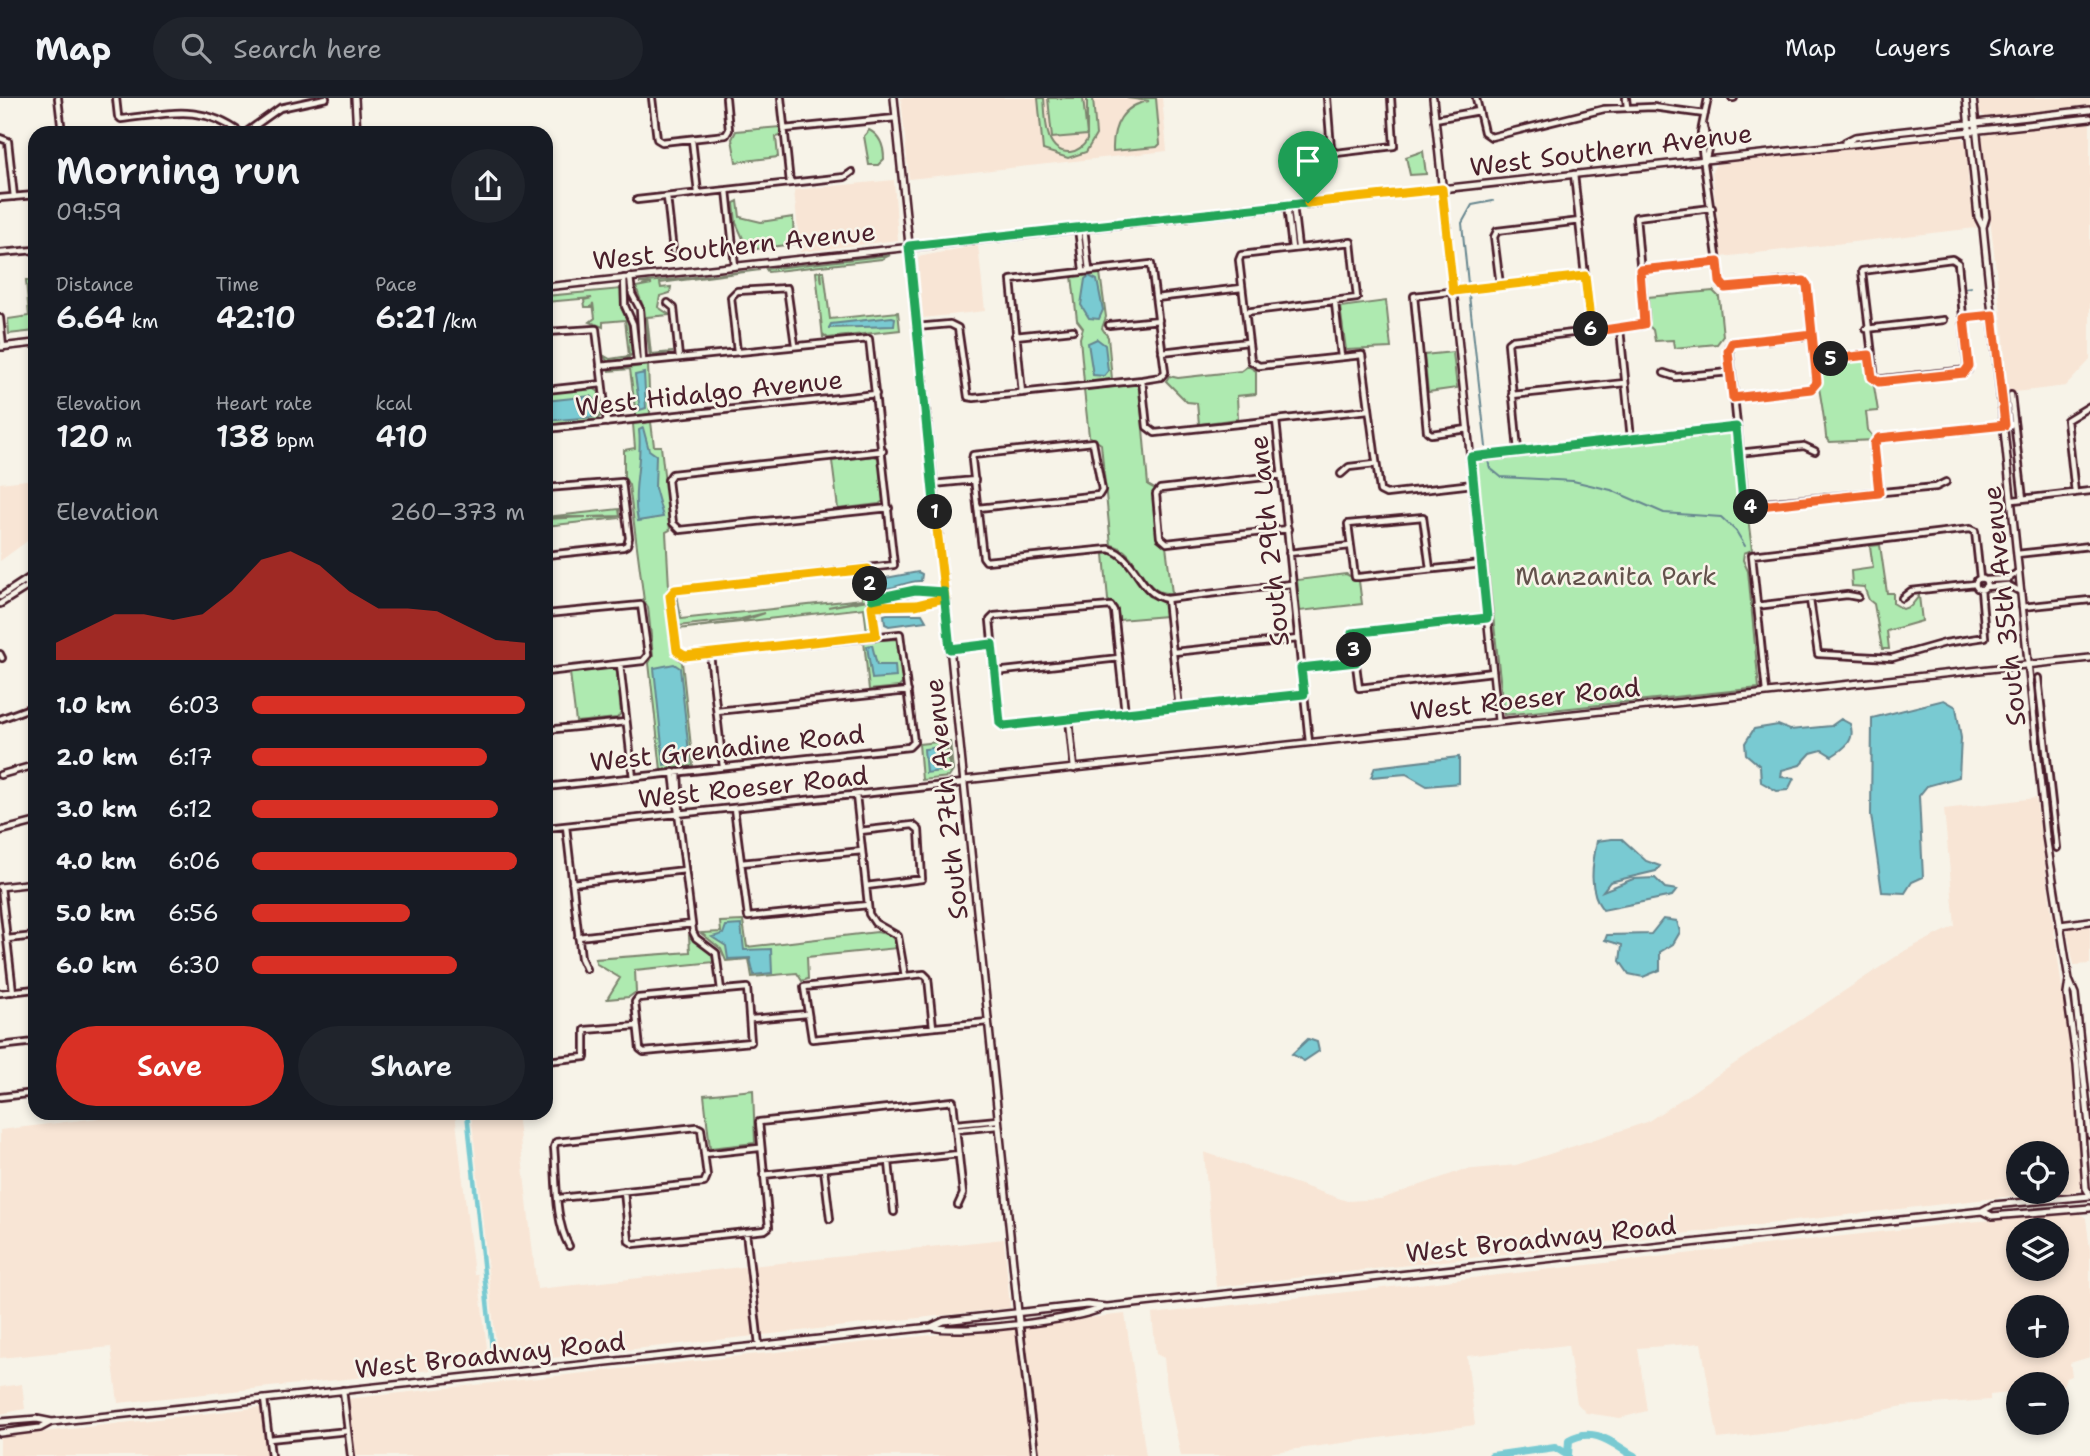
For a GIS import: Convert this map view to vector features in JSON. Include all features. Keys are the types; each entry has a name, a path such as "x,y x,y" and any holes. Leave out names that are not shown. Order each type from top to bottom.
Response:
{"main road":[{"path":"355,98 357,126"},
{"name":"South 27th Avenue","path":"894,98 1019,1322"},
{"path":"1433,98 1498,721"},
{"name":"South 35th Avenue","path":"1966,98 2005,425 2042,797 2069,980 2075,993 2087,1064 2090,1135"},
{"name":"South 35th Avenue","path":"1973,98 1986,217 1983,227"},
{"name":"West Southern Avenue","path":"1845,142 1855,137 2090,110"},
{"name":"West Southern Avenue","path":"553,286 1845,142 1856,144 2090,118"},
{"path":"1,347 28,344"},
{"name":"West Roeser Road","path":"964,781 2090,658"},
{"path":"0,887 28,884"},
{"path":"2060,925 2090,921"},
{"name":"South 35th Avenue","path":"2069,980 2067,994 2077,1065 2086,1188 2090,1195"},
{"name":"West Broadway Road","path":"932,1327 944,1321 1087,1305 1104,1307 1982,1211 1993,1205 2090,1195"},
{"name":"West Broadway Road","path":"1982,1211 1992,1216 2090,1208"},
{"name":"West Broadway Road","path":"0,1422 37,1419 52,1422 932,1327 944,1330 1087,1315 1104,1307"},
{"name":"West Broadway Road","path":"0,1433 40,1428 52,1422"}],"street":[{"path":"58,98 61,126"},
{"path":"116,98 118,116 121,119 200,113 233,126"},
{"path":"253,126 280,108 326,98"},
{"path":"652,98 658,141 692,140 729,133 726,98"},
{"path":"781,98 790,183"},
{"path":"1327,98 1333,152 1394,146 1391,98"},
{"path":"1476,98 1487,136 1604,109 1627,107 1705,114"},
{"path":"1626,98 1627,107"},
{"path":"1708,98 1704,126 1708,149 1706,158 1723,286 1804,281 1815,361 1816,387 1733,398"},
{"path":"1435,119 1479,111"},
{"path":"785,129 896,118"},
{"path":"0,138 8,141 14,197"},
{"path":"692,140 698,193"},
{"path":"637,200 845,177 852,172"},
{"path":"1574,174 1591,332"},
{"path":"727,190 734,266"},
{"path":"0,198 28,196"},
{"path":"667,197 673,251"},
{"path":"1290,205 1298,247"},
{"path":"1290,205 1292,248"},
{"path":"1518,451 1508,343 1512,340 1644,324 1636,217 1712,208"},
{"path":"1500,286 1495,233 1580,221"},
{"path":"1081,228 1086,270"},
{"path":"1245,312 1335,303 1357,298 1351,242 1241,255 1242,288 1248,342 1253,366 1362,355 1380,491 1386,494 1473,484"},
{"path":"0,253 28,251"},
{"path":"1956,260 1968,370 1874,380 1866,329 1862,271 1956,260"},
{"path":"1640,270 1718,262"},
{"path":"916,327 956,325 968,397 1021,393 1164,376 1151,264 1011,280 1021,393"},
{"path":"1468,429 1428,433 1414,296 1585,276"},
{"path":"627,278 625,306 633,325 640,362"},
{"path":"627,278 640,309 640,362"},
{"path":"737,352 733,292 785,286 789,292 795,345"},
{"path":"1156,298 1242,288"},
{"path":"668,303 674,308 679,358"},
{"path":"1335,303 1340,357"},
{"path":"1964,318 1993,315"},
{"path":"0,318 1,347"},
{"path":"1109,325 1159,320"},
{"path":"1866,329 1944,320"},
{"path":"553,331 595,328 607,423"},
{"path":"1620,329 1631,439"},
{"path":"1015,336 1073,330"},
{"path":"1812,334 1732,343 1728,346 1745,505 1936,487 1946,482"},
{"path":"600,366 869,339 894,565 672,591 670,596 679,655 900,634 908,691 717,711"},
{"path":"1162,352 1248,342"},
{"path":"1815,361 1869,355"},
{"path":"1664,373 1676,377 1730,372"},
{"path":"1142,380 1149,432 1369,410"},
{"path":"1512,395 1625,383"},
{"path":"553,389 602,384"},
{"name":"West Hidalgo Avenue","path":"553,428 876,394"},
{"path":"2011,395 2023,499"},
{"path":"2076,493 2067,421 2090,406"},
{"name":"South 29th Lane","path":"1276,420 1310,742"},
{"path":"1879,493 1875,440 2014,424"},
{"path":"1471,457 1736,427"},
{"path":"978,508 1099,495 1102,490 1097,445 1093,442 974,455 975,480 983,557 986,561 1109,549 1126,558 1149,592 1156,597 1167,598 1292,584"},
{"path":"1738,453 1804,446 1815,451"},
{"path":"883,452 670,477 676,529 889,508"},
{"path":"1341,474 1349,467 1375,464"},
{"path":"1282,475 1157,491 1162,541 1288,529"},
{"path":"932,484 975,480"},
{"path":"553,487 622,482 627,545 553,554"},
{"path":"2013,500 2090,491"},
{"path":"1430,569 1423,517 1348,523 1355,576 1430,569 1482,564"},
{"path":"1766,692 1751,557 1944,532 1975,531 1983,588 1985,637 1945,643 1892,659 1818,654 1810,600"},
{"path":"1289,553 1349,546"},
{"path":"2017,554 2090,546"},
{"path":"868,569 876,635"},
{"path":"1902,598 1911,592 1975,584 1982,579 2008,579 2019,572"},
{"path":"0,597 27,584"},
{"path":"0,604 27,584"},
{"path":"1975,584 1983,588 2008,585 2021,592"},
{"path":"872,599 915,590 945,595"},
{"path":"872,606 916,605 945,595"},
{"path":"1756,606 1858,597"},
{"path":"1167,598 1179,708"},
{"path":"2022,607 2090,600"},
{"path":"553,613 641,605 648,655 645,660 553,671"},
{"path":"1125,713 1111,606 994,617 990,620 1001,725 1179,708 1304,694"},
{"path":"1487,618 1352,633 1359,688 1493,673"},
{"path":"1174,653 1298,639"},
{"path":"950,649 992,644"},
{"path":"710,654 723,767"},
{"path":"995,672 1119,658"},
{"path":"1301,668 1356,662"},
{"path":"620,664 633,778"},
{"path":"2038,678 2057,848"},
{"name":"West Grenadine Road","path":"553,786 913,746 908,691"},
{"path":"0,719 28,709"},
{"path":"1069,719 1074,769"},
{"path":"553,729 626,722"},
{"path":"2034,723 2043,723"},
{"path":"0,775 28,767"},
{"path":"676,772 692,924 696,938 716,953 721,990"},
{"name":"West Roeser Road","path":"553,827 964,781"},
{"path":"856,795 868,905 875,923 898,936 905,976"},
{"path":"2042,797 2051,796"},
{"path":"734,808 748,916 868,905"},
{"path":"0,831 28,824"},
{"path":"566,826 578,937 586,969"},
{"path":"860,831 916,826 922,879 866,886"},
{"path":"741,863 862,851"},
{"path":"572,883 685,870"},
{"path":"0,887 13,992"},
{"path":"578,937 692,924"},
{"path":"7,939 28,937"},
{"path":"933,1027 927,975 805,985 810,1038 933,1027 988,1022"},
{"path":"748,989 752,1041 641,1051 636,999 721,990 748,989"},
{"path":"0,993 28,990"},
{"path":"751,1019 807,1014"},
{"path":"553,1060 585,1056 584,1031 638,1026"},
{"path":"0,1045 28,1043"},
{"path":"2077,1065 2087,1064"},
{"path":"0,1097 28,1094"},
{"path":"624,1191 629,1241 634,1244 769,1227 759,1122 953,1101 963,1194 958,1205"},
{"path":"956,1127 998,1123"},
{"path":"559,1198 706,1181 701,1129 697,1127 556,1142 554,1147 559,1198 563,1236 569,1246"},
{"path":"704,1154 760,1148"},
{"path":"763,1175 959,1154"},
{"path":"889,1162 894,1212"},
{"path":"824,1168 830,1219"},
{"path":"746,1232 759,1345"},
{"name":"South 27th Avenue","path":"1019,1322 1035,1453"},
{"path":"343,1390 351,1456"},
{"path":"264,1398 271,1456"},
{"path":"269,1439 348,1431"}],"shaded area":[{"path":"901,98 1162,98 1167,151 909,179"},
{"path":"1979,98 2090,98 2090,105 1985,117 1978,111"},
{"path":"2090,122 2090,360 2066,386 2007,393 2004,339 1981,139 1987,132"},
{"path":"1959,135 1966,142 1969,187 1976,228 1721,257 1712,171 1716,164"},
{"path":"894,180 898,240 800,252 794,190"},
{"path":"978,245 985,311 923,318 918,257"},
{"path":"28,480 28,540 0,561 0,483"},
{"path":"2036,798 2074,1076 2082,1185 2079,1191 2069,1193 2069,1141 2006,1141 2006,1197 1216,1287 1204,1152 1347,1201 1381,1199 1463,1170 1516,1165 1647,1122 1906,950 1955,926 1944,809"},
{"path":"2090,925 2090,964 2074,965 2067,931 2071,927"},
{"path":"82,1120 456,1120 474,1274 478,1274 489,1364 118,1403 111,1347 0,1358 0,1130"},
{"path":"472,1120 518,1120 537,1289 1004,1239 1010,1308 498,1364"},
{"path":"2079,1213 2086,1218 2090,1250 2090,1357 2070,1363 2072,1376 2069,1377 2069,1372 2006,1372 2006,1393 1990,1395 1990,1400 1903,1406 1788,1431 1718,1439 1701,1343 1638,1348 1647,1411 1620,1418 1586,1413 1577,1403 1568,1345 1467,1356 1475,1425 1246,1456 1181,1456 1167,1389 1164,1358 1156,1354 1152,1314 2006,1219 2006,1281 2069,1281 2069,1218 2017,1218"},
{"path":"1125,1314 1146,1456 355,1456 346,1399"},
{"path":"22,1384 25,1409 0,1414 0,1387"},
{"path":"263,1407 269,1456 0,1456 0,1437"}],"green space":[{"path":"1038,98 1044,98 1050,140 1061,151 1070,152 1080,148 1087,140 1087,98 1093,98 1096,135 1086,152 1068,158 1043,150"},
{"path":"1048,98 1083,98 1087,135 1052,138"},
{"path":"1127,98 1156,98 1160,144 1157,147 1113,151 1115,133 1121,118 1132,107 1149,101"},
{"path":"780,127 781,136 776,137 778,157 736,162 732,139 736,131"},
{"path":"869,130 876,135 882,146 884,159 878,165 869,165 864,136"},
{"path":"1423,151 1426,174 1410,175 1406,157"},
{"path":"738,201 740,217 761,222 793,217 794,244 756,249 746,245 736,223 734,203"},
{"path":"890,255 882,259 768,272 766,269"},
{"path":"760,270 660,283 661,288 671,287 670,293 660,296 658,307 670,315 647,317 651,354 673,352 650,357 644,309 636,287 652,284 639,283"},
{"path":"820,271 822,283 821,271 824,271 830,319 898,312 900,330 828,338 824,335 823,338 816,272"},
{"path":"1100,273 1106,317 1102,328 1108,337 1112,379 1084,382 1080,338 1083,328 1077,320 1072,276"},
{"path":"621,289 621,308 628,321 632,354 627,359 608,362 603,355 610,359 629,356 625,320 603,322 603,327 590,322 595,318 593,303 592,307 585,307 584,300 592,298 553,301 553,295"},
{"path":"1713,291 1719,297 1723,336 1717,344 1674,348 1673,340 1655,341 1653,330 1649,326 1648,297"},
{"path":"1386,301 1391,348 1346,350 1340,307"},
{"path":"28,316 28,332 9,334 8,319"},
{"path":"1453,352 1457,388 1428,392 1424,355"},
{"path":"1869,355 1878,411 1866,412 1868,430 1875,440 1830,442 1826,437 1815,361"},
{"path":"648,365 650,414 636,416 630,369 608,371"},
{"path":"1248,366 1256,371 1256,394 1237,396 1238,419 1199,424 1197,403 1187,402 1166,381 1169,376 1178,378 1241,371"},
{"path":"1139,384 1148,485 1155,489 1157,540 1166,546 1172,593 1153,588 1128,555 1121,548 1111,545 1101,444 1089,436 1084,390"},
{"path":"593,388 599,392 601,415 597,420 553,424 553,392"},
{"path":"651,422 654,446 661,446 670,530 666,532 669,587 666,596 672,653 682,662 693,766 661,770 649,663 653,655 648,607 644,601 629,485 624,477 624,450 635,448 633,424"},
{"name":"Manzanita Park","path":"1732,432 1739,499 1747,510 1752,550 1744,553 1743,560 1748,571 1759,688 1504,715 1476,462"},
{"path":"874,456 879,458 883,501 879,504 838,509 832,461"},
{"path":"619,509 620,516 588,517 620,518 553,525 553,519 586,517 553,516"},
{"path":"1880,545 1887,593 1893,593 1893,603 1903,609 1911,606 1919,596 1922,621 1887,631 1889,649 1882,649 1874,604 1869,600 1864,587 1852,586 1851,571 1873,568 1870,546"},
{"path":"1104,554 1120,555 1150,597 1164,602 1166,616 1119,620 1117,607 1108,600"},
{"path":"860,574 866,577 868,599 828,607 868,600 871,627 867,632 864,608 678,629 742,621 765,613 741,619 678,626 677,594 681,619 862,599"},
{"path":"1346,574 1359,581 1362,604 1300,611 1297,580"},
{"path":"898,639 903,683 899,687 869,690 864,641"},
{"path":"612,668 617,672 621,713 617,718 576,722 570,673"},
{"path":"946,741 950,773 950,741 953,771 949,777 922,780 919,744"},
{"path":"743,921 747,947 877,932 891,935 898,948 807,957 808,979 802,981 797,973 752,977 749,959 726,961 721,949 701,933 721,932 720,922"},
{"path":"689,936 709,951 715,962 635,970 636,992 629,997 607,999 620,978 597,964 595,959 690,952"},
{"path":"753,1090 755,1143 710,1148 704,1095"}],"water":[{"path":"1089,276 1097,280 1103,310 1099,319 1089,318 1081,305 1085,279"},
{"path":"895,318 894,326 829,328 831,324"},
{"path":"1097,339 1105,345 1108,371 1104,376 1093,375 1088,343"},
{"path":"644,373 646,408 640,410 635,375"},
{"path":"591,396 595,400 597,413 594,417 553,420 553,400"},
{"path":"643,428 649,450 656,455 655,488 663,517 638,521 636,498 639,430"},
{"path":"918,572 922,574 921,581 880,588 880,579"},
{"path":"922,614 926,621 889,626 885,624 884,615"},
{"path":"872,645 877,665 895,665 896,677 872,679 867,646"},
{"path":"674,664 680,668 690,762 681,764 678,761 664,765 654,668"},
{"path":"1944,700 1956,707 1961,738 1959,777 1927,786 1919,796 1923,877 1912,882 1905,893 1882,892 1871,815 1872,718"},
{"path":"1841,719 1850,724 1852,735 1841,750 1832,756 1822,750 1811,753 1800,765 1782,770 1781,777 1794,778 1788,790 1777,791 1761,782 1760,766 1746,754 1745,743 1754,729 1778,725 1790,730 1831,726"},
{"path":"940,747 942,771 926,773 924,749"},
{"path":"1459,757 1459,783 1427,786 1406,774 1371,777 1375,767"},
{"path":"1622,839 1646,861 1660,866 1656,871 1610,882 1603,891 1633,879 1655,878 1665,888 1677,890 1672,896 1603,910 1593,886 1594,859 1597,841"},
{"path":"1663,919 1677,921 1680,932 1673,944 1660,952 1660,970 1643,977 1629,974 1620,961 1622,945 1605,940 1607,935 1651,934"},
{"path":"741,925 744,950 771,949 772,973 754,975 750,958 728,959 726,946 712,937 723,934 726,926"},
{"path":"1308,1039 1317,1042 1319,1051 1304,1061 1292,1054"}],"waterway":[{"path":"1468,284 1462,223 1472,205 1493,201"},
{"path":"1965,288 1971,287"},
{"path":"1469,295 1486,447"},
{"path":"1488,461 1490,468 1501,477 1573,481 1611,490 1664,513 1721,517 1736,531 1745,546"},
{"path":"468,1120 492,1348"},
{"path":"1492,1456 1555,1447 1568,1455 1569,1440 1587,1435 1603,1438 1634,1456"}],"route":[{"path":"1308,203 909,246 945,598 916,605 872,606 876,635 685,656 678,654 670,596 675,590 868,569 872,599 902,596 915,590 927,593 944,592 945,598 950,649 992,644 1000,723 1004,726 1304,694 1301,668 1356,662 1352,633 1487,618 1471,457 1736,427 1743,501 1749,508 1879,493 1874,444 1879,438 2005,425 1993,315 1964,318 1969,366 1964,373 1879,382 1872,377 1869,355 1815,361 1812,334 1732,343 1728,346 1728,351 1733,398 1816,387 1817,382 1815,361 1807,285 1804,281 1725,288 1720,282 1718,262 1640,270 1646,319 1644,324 1639,327 1591,332 1585,276 1453,291 1442,189 1308,203"}]}
